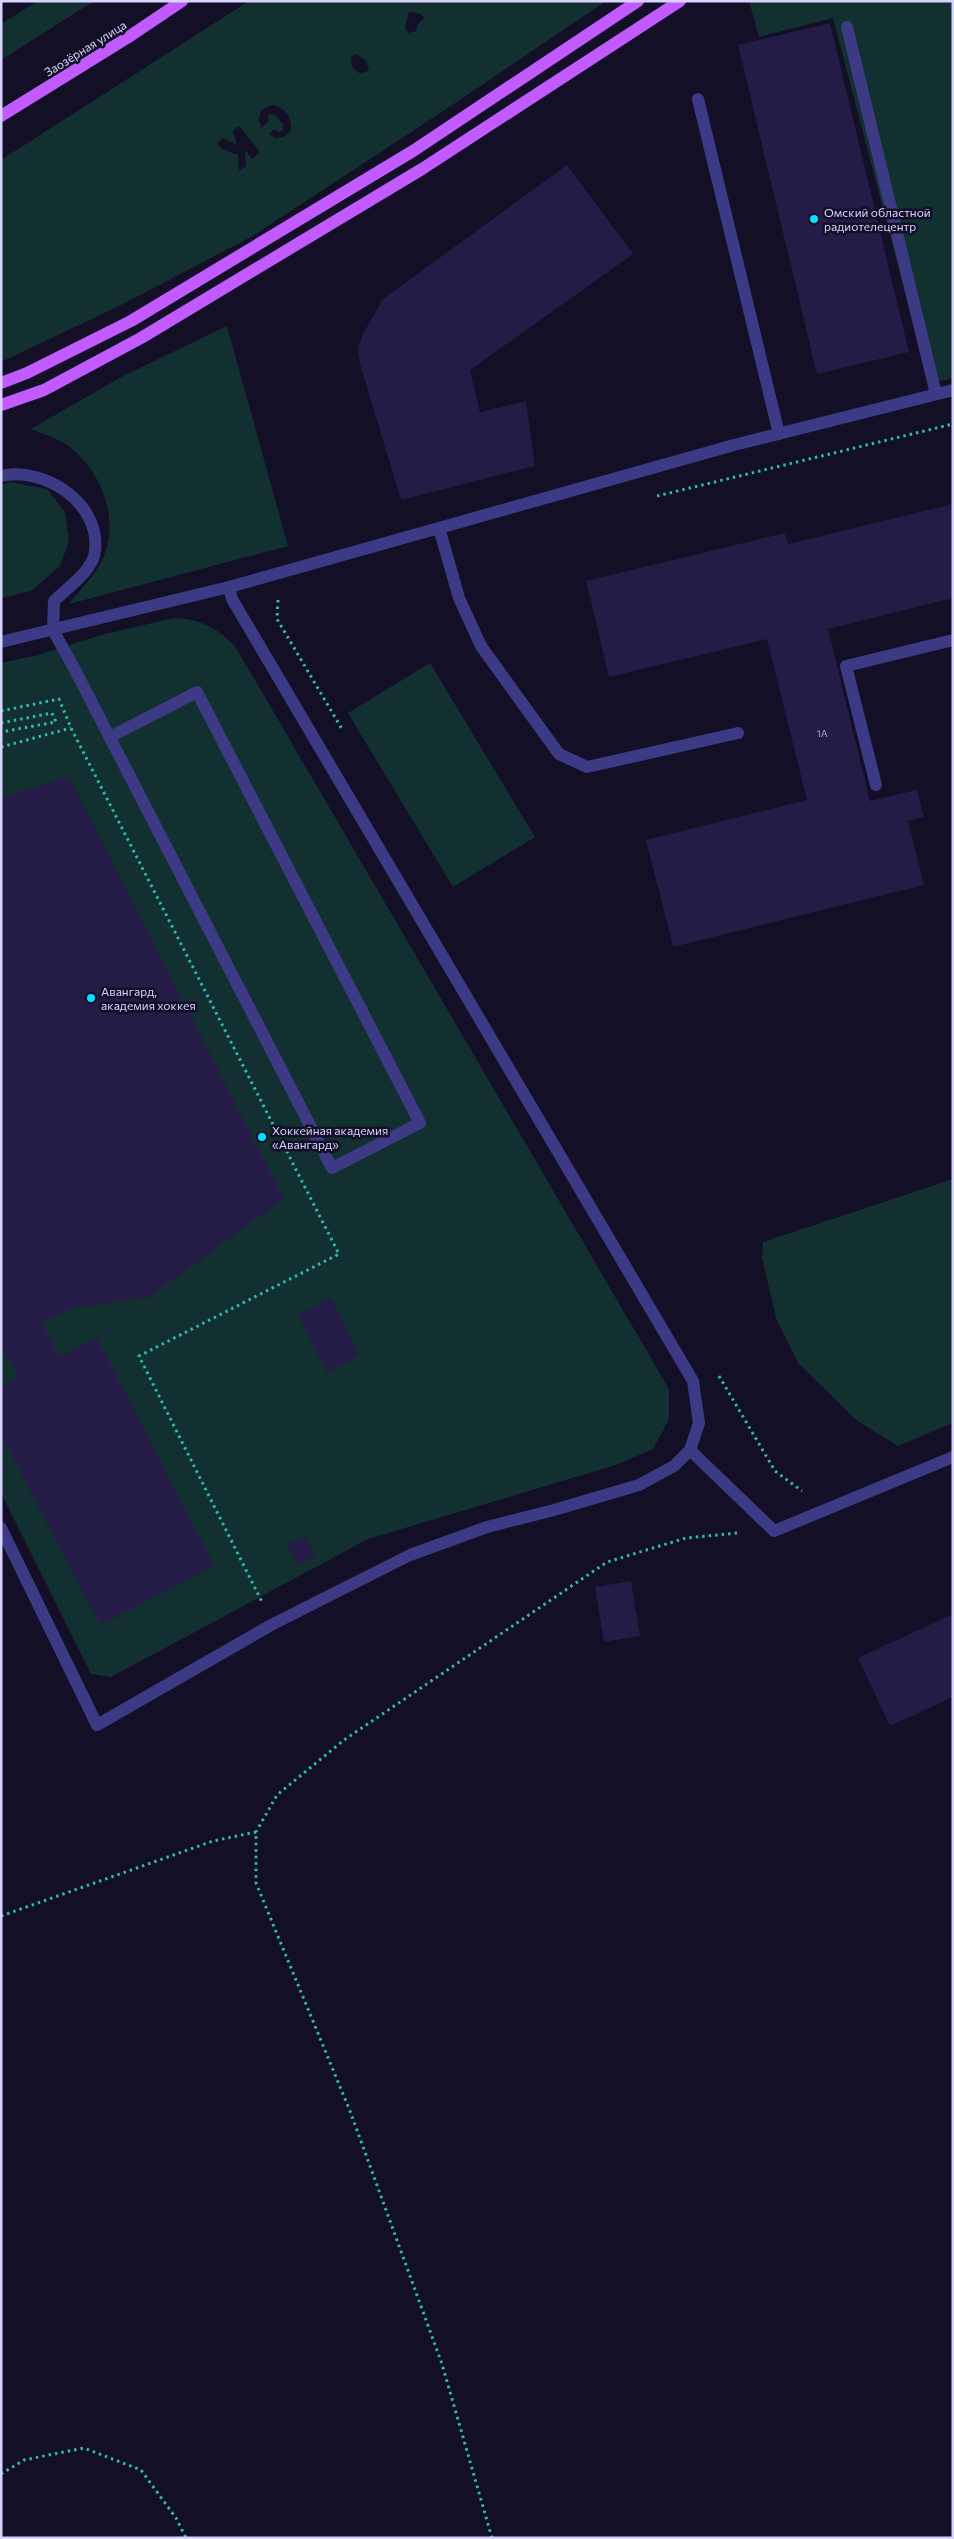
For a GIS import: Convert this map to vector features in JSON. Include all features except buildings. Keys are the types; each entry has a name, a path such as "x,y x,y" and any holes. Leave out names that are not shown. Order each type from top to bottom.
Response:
{"main road":[{"name":"Заозёрная улица","path":"1,116 127,38 182,1"},
{"path":"1,383 27,373 139,316 413,151 638,1"},
{"path":"1,405 44,390 141,338 422,169 680,1"}],"lane":[{"path":"848,27 936,394"},
{"path":"698,99 779,434"},
{"path":"1,642 229,587 779,434 953,390"},
{"path":"1,476 32,476 50,481 72,495 85,513 94,532 95,553 84,572 54,601 53,630 332,1168 420,1123 197,692 110,737"},
{"path":"440,528 459,598 481,646 559,754 587,767 738,733"},
{"path":"1,1528 97,1725 273,1624 410,1555 487,1527 554,1510 639,1484 674,1466 690,1450 699,1423 694,1381 232,600 229,587"},
{"path":"876,785 846,666 953,640"},
{"path":"690,1450 774,1531 953,1457"}],"path":[{"path":"281,594 277,601 277,619 343,731"},
{"path":"1,711 59,699 71,728 338,1254 139,1356 273,1624"},
{"path":"1,723 52,713 56,722 1,732"},
{"path":"1,746 71,728"},
{"path":"715,1368 775,1471 804,1492"},
{"path":"492,2538 442,2364 350,2111 256,1884 256,1832 277,1795 344,1740 607,1562 686,1538 774,1531"},
{"path":"1,1916 214,1841 256,1832"},
{"path":"1,2474 24,2460 84,2448 141,2470 176,2518 186,2538"}],"green space":[{"path":"38,1 94,1 1,60 1,24"},
{"path":"249,1 606,1 448,108 251,237 119,306 1,362 1,160","holes":["409,12 421,14 424,18 418,24 416,31 408,33 405,27","356,54 365,60 369,68 367,72 359,73 352,67 351,58","273,105 285,111 289,118 291,131 283,137 275,138 269,134 274,129 279,132 283,130 283,124 275,115 269,114 268,122 262,127 258,120 262,109","239,126 260,152 252,159 245,150 246,166 239,171 238,155 222,149 217,143 223,138 237,145 233,131"]},
{"path":"749,1 953,1 953,378 929,384 833,18 759,37"},
{"path":"227,326 288,546 69,604 100,564 107,548 109,515 99,483 79,456 67,445 31,429 123,376"},
{"path":"10,482 47,489 65,512 69,541 60,566 31,591 1,598 1,485"},
{"name":"Хоккейная академия «Авангард»","path":"174,618 192,620 207,625 235,646 669,1389 669,1419 653,1449 616,1465 368,1539 111,1677 91,1674 1,1493 1,663 34,656 105,634"},
{"path":"430,663 535,837 453,887 348,713"},
{"path":"953,1179 953,1423 898,1446 856,1420 798,1363 776,1318 762,1257 763,1242"}],"place":[{"name":"Омский областной радиотелецентр","path":"814,219"},
{"name":"Авангард, академия хоккея","path":"91,998"},
{"name":"Хоккейная академия «Авангард»","path":"262,1137"}]}
